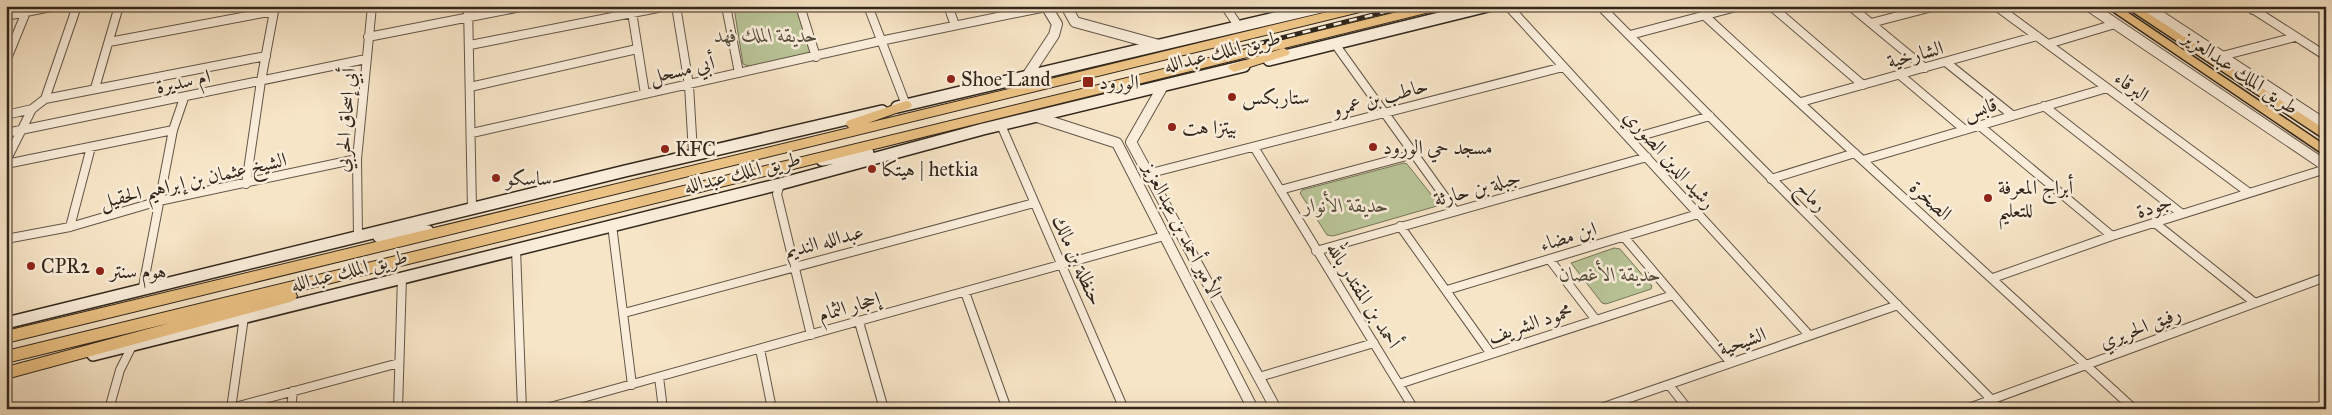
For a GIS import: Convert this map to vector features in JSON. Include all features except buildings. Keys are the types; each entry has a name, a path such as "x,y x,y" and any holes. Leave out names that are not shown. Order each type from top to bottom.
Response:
{"highway":[{"name":"طريق الملك عبدالله","path":"6,337 1367,6"},
{"name":"طريق الملك عبدالله","path":"6,357 1438,6"},
{"path":"1234,68 1362,30 1388,18"},
{"path":"748,158 825,134 906,105"},
{"path":"6,373 407,265 502,235"}],"main road":[{"path":"1260,22 1326,6"},
{"path":"6,323 142,287 472,209 692,153 906,105 1239,26 1367,6"},
{"name":"طريق الملك عبدالله","path":"6,373 132,346 516,248 780,184 983,129 1488,6"},
{"name":"طريق الملك عبدالعزيز","path":"2110,6 2326,152"},
{"name":"طريق الملك عبدالعزيز","path":"2129,6 2326,136"},
{"path":"788,165 860,155 983,129"},
{"path":"6,323 370,239 449,228"}],"street":[{"path":"6,16 56,6"},
{"path":"44,99 78,6"},
{"path":"96,88 119,6"},
{"name":"أبي إسحاق الحربي","path":"358,236 357,159 372,6"},
{"path":"468,6 472,209"},
{"path":"368,37 526,6"},
{"path":"470,45 668,6"},
{"path":"676,6 689,84 692,153"},
{"path":"726,6 739,73"},
{"path":"800,6 816,56"},
{"path":"868,6 906,105"},
{"path":"948,6 955,25"},
{"path":"1066,6 1075,22 1159,45"},
{"path":"1225,6 1239,26"},
{"name":"رشيد الدين الصوري","path":"1508,6 1808,335"},
{"name":"رماح","path":"1600,6 2001,409"},
{"path":"1630,36 1740,6"},
{"path":"1771,6 1863,85"},
{"path":"1850,6 1924,68"},
{"path":"1871,23 1936,6"},
{"name":"البرقاء","path":"1996,6 2248,192"},
{"path":"2089,6 2326,167"},
{"path":"2145,6 2326,125"},
{"path":"2250,8 2266,6"},
{"path":"1027,76 1054,35 1057,24 1046,7"},
{"name":"أبي مسحل","path":"472,133 880,41 1046,7"},
{"path":"109,42 274,8 246,184"},
{"path":"2250,8 2326,56"},
{"path":"6,61 26,12"},
{"path":"632,12 645,94"},
{"name":"الصخرة","path":"1706,16 2134,409"},
{"path":"2048,44 2115,24"},
{"path":"2182,31 2196,44 2281,101 2292,113"},
{"name":"الشارخية","path":"1801,102 1947,63 2037,36"},
{"path":"2222,56 2295,37"},
{"path":"1335,44 1455,210"},
{"path":"470,87 637,49"},
{"path":"6,163 32,109 44,99 266,56"},
{"name":"ام سديرة","path":"6,133 184,98 366,59"},
{"path":"1947,63 2012,115"},
{"name":"حاطب بن عمرو","path":"1147,174 1563,66"},
{"path":"1900,75 1964,130"},
{"name":"الأمير أحمد بن عبدالعزيز","path":"1163,86 1130,142 1276,409"},
{"name":"قابس","path":"1863,160 2107,88"},
{"path":"142,287 174,130 184,98"},
{"path":"2044,106 2182,214"},
{"path":"6,115 32,109"},
{"path":"1630,139 1710,116"},
{"name":"الأمير أحمد بن عبدالعزيز","path":"1037,117 1117,143 1253,409"},
{"name":"حنظلة بن مالك","path":"1001,125 1124,409"},
{"path":"1980,126 2112,236"},
{"path":"6,163 174,130"},
{"path":"70,227 91,147"},
{"name":"أحمد بن المقتدر بالله","path":"1254,147 1414,409"},
{"path":"1771,179 1855,153"},
{"path":"1280,190 1414,154"},
{"name":"جبلة بن حارثة","path":"1316,250 1647,158"},
{"name":"الشيخ عثمان بن إبراهيم الحقيل","path":"6,240 70,227 159,201 357,159"},
{"name":"جودة","path":"1993,278 2112,236 2155,224 2326,167"},
{"path":"780,184 777,194 811,335"},
{"name":"عبدالله النديم","path":"624,312 1034,203"},
{"name":"ابن مضاء","path":"1447,290 1698,214"},
{"path":"2155,224 2256,303"},
{"path":"612,225 632,385"},
{"path":"1400,226 1491,354"},
{"name":"إحجار الثمام","path":"543,409 1164,236"},
{"path":"1624,237 1731,363"},
{"path":"516,248 522,409"},
{"path":"1550,260 1596,320"},
{"path":"398,409 402,277"},
{"name":"رفيق الحريري","path":"1966,409 2088,366 2326,277"},
{"path":"965,292 1007,409"},
{"name":"محمود الشريف","path":"1399,384 1673,295"},
{"name":"الشيحية","path":"1598,409 1898,305"},
{"path":"244,317 231,409 399,363"},
{"path":"859,322 884,409"},
{"path":"1259,377 1374,343"},
{"path":"109,409 120,370 132,346"},
{"path":"760,349 772,409"},
{"path":"659,377 663,409"},
{"path":"1669,385 1688,409"},
{"path":"292,409 293,391"}],"green space":[{"name":"حديقة الملك فهد","path":"744,6 797,6 812,53 751,67 743,64 734,8"},
{"name":"حديقة الأنوار","path":"1404,163 1407,164 1438,203 1437,206 1333,236 1327,235 1300,193 1302,190"},
{"name":"حديقة الأغصان","path":"1614,248 1620,249 1652,286 1651,289 1606,304 1602,303 1571,263"}],"railway":[{"path":"1225,52 1408,6"}],"place":[{"name":"Shoe Land","path":"951,79"},
{"name":"الورود","path":"1088,82"},
{"name":"ستاربكس","path":"1232,97"},
{"name":"بيتزا هت","path":"1172,127"},
{"name":"مسجد حي الورود","path":"1373,147"},
{"name":"KFC","path":"665,149"},
{"name":"هيتكا | hetkia","path":"872,169"},
{"name":"ساسكو","path":"496,178"},
{"name":"أبراج المعرفة للتعليم","path":"1988,198"},
{"name":"CPR2","path":"31,266"},
{"name":"هوم سنتر","path":"100,271"}]}
